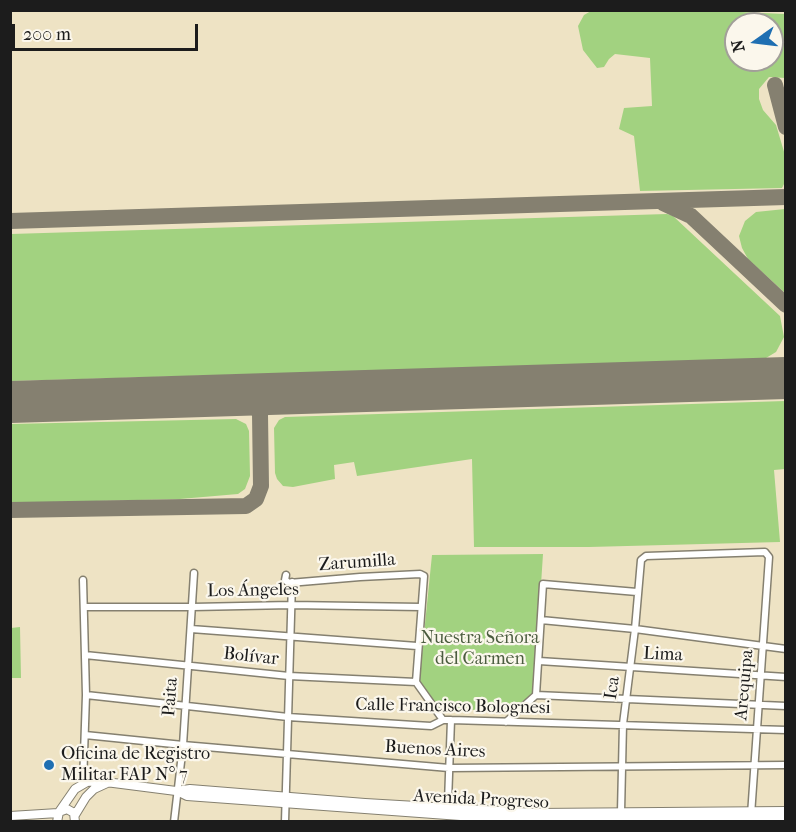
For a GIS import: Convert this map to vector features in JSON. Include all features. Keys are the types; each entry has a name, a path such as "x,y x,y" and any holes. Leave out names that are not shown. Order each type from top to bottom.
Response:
{"main road":[{"name":"Avenida Progreso","path":"83,784 90,781 111,782 176,790 188,796 286,800 531,819 615,820 747,816 786,811"},
{"path":"75,818 79,806 94,789 111,782"},
{"path":"58,815 75,789 83,784"},
{"path":"10,816 22,818 58,815 67,808 72,811 75,818"},
{"name":"Avenida Progreso","path":"447,813 621,812 786,818"}],"street":[{"name":"Ica","path":"621,812 623,724 642,557 765,552 768,554"},
{"name":"Arequipa","path":"747,816 760,705 768,554"},
{"name":"Paita","path":"174,822 183,745 194,573"},
{"name":"Zarumilla","path":"292,582 420,574 424,576 422,607"},
{"path":"285,822 292,582 286,582 286,575"},
{"path":"83,580 86,695 83,784"},
{"path":"506,722 536,695 544,583 637,592"},
{"name":"Los Ángeles","path":"84,607 193,608 291,605 422,607"},
{"path":"422,607 417,646 416,682 443,720"},
{"path":"542,620 786,649"},
{"path":"191,629 417,646"},
{"name":"Bolívar","path":"85,655 289,676 416,682"},
{"name":"Lima","path":"539,661 786,677"},
{"name":"Calle Francisco Bolognesi","path":"86,695 288,717 431,726 443,720 452,720 786,730"},
{"path":"536,695 786,706"},
{"path":"447,813 452,720"},
{"name":"Buenos Aires","path":"85,735 448,768 786,765"},
{"path":"615,820 621,812"}],"green space":[{"path":"591,11 741,12 724,12 724,72 784,72 785,14 785,78 769,77 759,89 759,99 763,110 776,125 785,155 785,182 782,188 640,191 634,136 619,129 624,108 652,106 650,58 615,54 604,67 597,68 583,50 578,26 584,15"},
{"path":"786,209 785,293 748,259 739,236 745,221 756,212"},
{"path":"667,214 673,216 780,316 784,337 776,352 766,358 756,360 11,381 11,234"},
{"path":"785,401 785,469 774,470 780,542 589,547 474,547 472,459 357,476 354,462 334,465 335,479 293,487 283,486 275,473 274,428 279,420 285,417"},
{"path":"236,419 246,424 249,431 250,476 245,489 238,494 180,499 11,503 11,424"},
{"name":"Nuestra Señora del Carmen","path":"543,554 534,692 511,712 437,708 419,683 432,555"},
{"path":"20,627 21,678 11,678 11,628"}],"taxiway":[{"path":"775,85 786,127"},
{"path":"10,221 786,197"},
{"path":"663,203 691,216 786,305"},
{"path":"260,414 264,403 277,394"},
{"path":"10,510 246,506 256,499 261,486 260,414 247,395"}],"runway":[{"path":"10,402 786,378"}],"place":[{"name":"Oficina de Registro Militar FAP N° 7","path":"49,765"}]}
